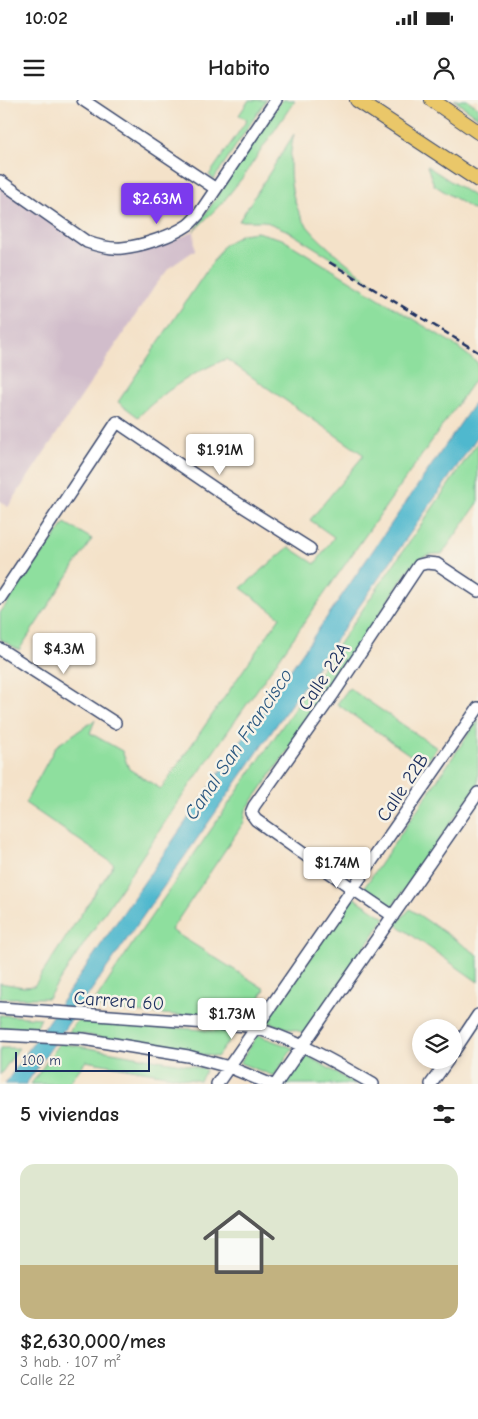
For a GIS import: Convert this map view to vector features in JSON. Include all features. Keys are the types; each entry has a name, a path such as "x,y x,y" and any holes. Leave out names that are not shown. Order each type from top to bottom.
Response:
{"main road":[{"path":"357,100 478,180"},
{"path":"432,100 478,132"}],"street":[{"path":"83,100 216,189"},
{"path":"0,181 88,242 101,247 121,248 169,235 190,224 199,214 276,100"},
{"path":"0,598 117,422 217,490 310,549"},
{"name":"Calle 22A","path":"353,890 256,820 251,813 420,565 427,563 436,564 478,591"},
{"path":"0,649 115,723"},
{"name":"Calle 22B","path":"217,1084 478,708"},
{"path":"276,1084 477,796"},
{"path":"353,890 393,916"},
{"name":"Carrera 60","path":"0,1008 229,1024 256,1028 303,1045 373,1084"},
{"path":"462,1039 478,1015"},
{"path":"0,1035 83,1039 188,1056 229,1067 270,1084"},
{"path":"431,1084 442,1069"}],"shaded area":[{"path":"0,187 88,246 123,252 145,250 172,242 194,231 195,250 169,268 155,286 8,507 0,501"}],"green space":[{"path":"249,100 266,100 214,179 209,175 247,120 239,115"},
{"path":"282,100 295,100 243,177 222,203 194,231"},
{"path":"454,100 467,100 478,107 478,117"},
{"path":"294,134 290,158 291,182 296,206 301,217 322,242 375,285 286,230 264,221 239,221"},
{"path":"427,166 478,199 478,213 434,185"},
{"path":"257,232 282,239 452,343 478,363 478,375 179,801 48,998 0,998 0,983 24,987 34,986 114,864 25,803 56,746 95,720 90,733 122,751 129,769 161,789 280,617 241,588 289,547 315,564 334,537 310,520 364,455 226,359 202,370 179,384 138,417 118,402 224,245 242,234"},
{"path":"478,442 478,503 442,554 424,557 409,569 318,708 246,810 244,822 171,930 265,989 246,1020 133,1012 92,1006 135,940"},
{"path":"65,523 92,539 19,650 0,639 0,613"},
{"path":"349,688 437,748 423,764 337,704"},
{"path":"478,720 478,784 392,907 364,888"},
{"path":"353,897 385,918 305,1033 266,1022"},
{"path":"410,909 478,955 478,982 396,924"},
{"path":"0,1015 41,1018 36,1029 10,1029 0,1027"},
{"path":"77,1021 235,1032 217,1057 69,1032"},
{"path":"257,1035 293,1048 274,1076 240,1063"},
{"path":"60,1043 193,1066 206,1070 200,1081 86,1061 68,1084 31,1084"},
{"path":"0,1048 19,1048 0,1075"},
{"path":"303,1053 355,1084 284,1084"}],"water":[{"path":"478,398 478,436 26,1084 5,1084"}],"railway":[{"path":"329,262 478,352"}],"water label":[{"name":"Canal San Francisco","path":"238,744"}]}
